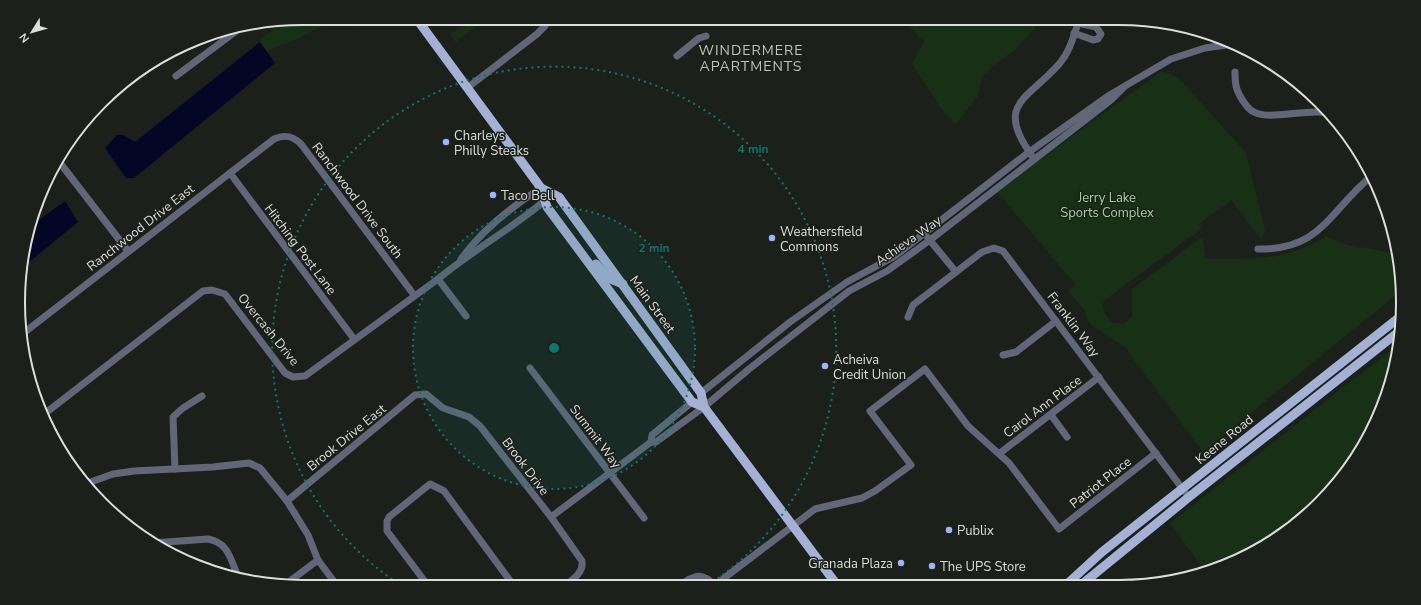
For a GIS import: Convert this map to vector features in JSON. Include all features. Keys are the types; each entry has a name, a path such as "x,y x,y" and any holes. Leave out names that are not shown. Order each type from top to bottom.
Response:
{"main road":[{"name":"Main Street","path":"421,25 541,188 547,207 692,402"},
{"name":"Main Street","path":"541,188 559,197 702,393 704,407 832,580"},
{"path":"589,263 596,264 613,281 623,284"},
{"name":"Keene Road","path":"1071,580 1102,552 1395,321"},
{"name":"Keene Road","path":"1087,580 1189,496 1394,335"},
{"path":"702,393 692,402 704,407"}],"street":[{"path":"467,88 537,34 545,25"},
{"path":"1034,160 1017,134 1015,115 1020,103 1026,95 1061,62 1069,48 1077,25"},
{"path":"1074,33 1093,40 1098,39 1101,34 1096,27 1091,25"},
{"path":"176,76 233,34"},
{"path":"677,56 699,38 706,36"},
{"name":"Achieva Way","path":"702,393 790,322 847,282 896,256 1066,124 1153,68 1171,59 1205,48 1223,45"},
{"path":"1235,72 1234,87 1250,109 1256,113 1272,115 1315,110 1319,111"},
{"name":"Achieva Way","path":"651,442 656,442 704,407 743,373 849,291 886,271 930,240 1111,100 1123,88"},
{"name":"Ranchwood Drive South","path":"274,139 280,136 288,136 295,138 301,144 414,296"},
{"name":"Ranchwood Drive East","path":"27,331 274,139"},
{"path":"62,165 128,251"},
{"name":"Hitching Post Lane","path":"230,173 354,339"},
{"path":"1258,249 1277,249 1300,243 1330,220 1367,180"},
{"name":"Overcash Drive","path":"459,261 483,232 526,197 541,188"},
{"name":"Overcash Drive","path":"47,412 203,291 212,290 225,294 282,370 293,377 308,375 354,339 438,279 459,261 487,245 552,194"},
{"path":"923,234 930,240 956,272"},
{"name":"Franklin Way","path":"908,318 913,305 986,249 994,248 1003,251 1189,496"},
{"path":"438,279 466,316"},
{"path":"1003,355 1016,352 1056,321"},
{"name":"Summit Way","path":"530,368 644,518"},
{"path":"722,580 815,510 862,498 875,492 911,465 870,411 925,369 968,426 1000,453"},
{"name":"Carol Ann Place","path":"1000,453 1099,377"},
{"name":"Brook Drive East","path":"287,501 415,395 421,393"},
{"name":"Brook Drive","path":"421,393 428,395 443,408 469,417 480,426 582,561 580,571 572,580"},
{"path":"175,469 174,417 183,408 202,396"},
{"path":"551,518 651,442 652,435 692,402"},
{"path":"1051,415 1067,438"},
{"name":"Patriot Place","path":"1000,453 1059,529 1156,453"},
{"path":"91,482 113,474 134,471 213,468 249,463 260,468 287,501 308,535 318,560 333,580"},
{"path":"424,580 387,531 387,521 389,517 430,484 444,490 510,580"},
{"path":"163,542 208,539 217,541 225,548 236,572"},
{"path":"292,579 318,560"},
{"path":"688,580 694,576 701,576 706,577 709,580"}],"green space":[{"path":"325,25 267,52 259,43 260,39 279,26"},
{"path":"344,25 358,25 355,27"},
{"path":"463,25 478,25 456,42 450,35"},
{"path":"909,25 1038,25 1016,49 995,64 982,77 978,96 956,124 942,110 912,64 925,40 920,38"},
{"name":"Jerry Lake Sports Complex","path":"1162,71 1178,77 1246,153 1265,231 1261,240 1232,200 1201,222 1200,230 1102,302 1104,313 1112,323 1123,324 1132,317 1132,289 1202,237 1206,259 1254,258 1282,255 1310,245 1326,236 1344,244 1392,253 1396,295 1203,452 1128,352 1129,350 1090,324 1084,310 1068,290 1076,285 997,192"},
{"path":"1392,349 1387,374 1375,409 1359,441 1339,471 1315,499 1287,523 1257,543 1225,559 1202,567 1170,523"}],"water":[{"path":"260,42 275,63 134,178 126,178 105,148 117,135 123,135 135,142"},
{"path":"65,201 78,222 27,263 37,222"}],"place":[{"name":"Charleys Philly Steaks","path":"446,142"},
{"name":"Taco Bell","path":"493,195"},
{"name":"Weathersfield Commons","path":"772,238"},
{"name":"Acheiva Credit Union","path":"825,366"},
{"name":"Publix","path":"949,530"},
{"name":"Granada Plaza","path":"901,563"},
{"name":"The UPS Store","path":"932,566"}],"district":[{"name":"WINDERMERE APARTMENTS","path":"751,58"}]}
